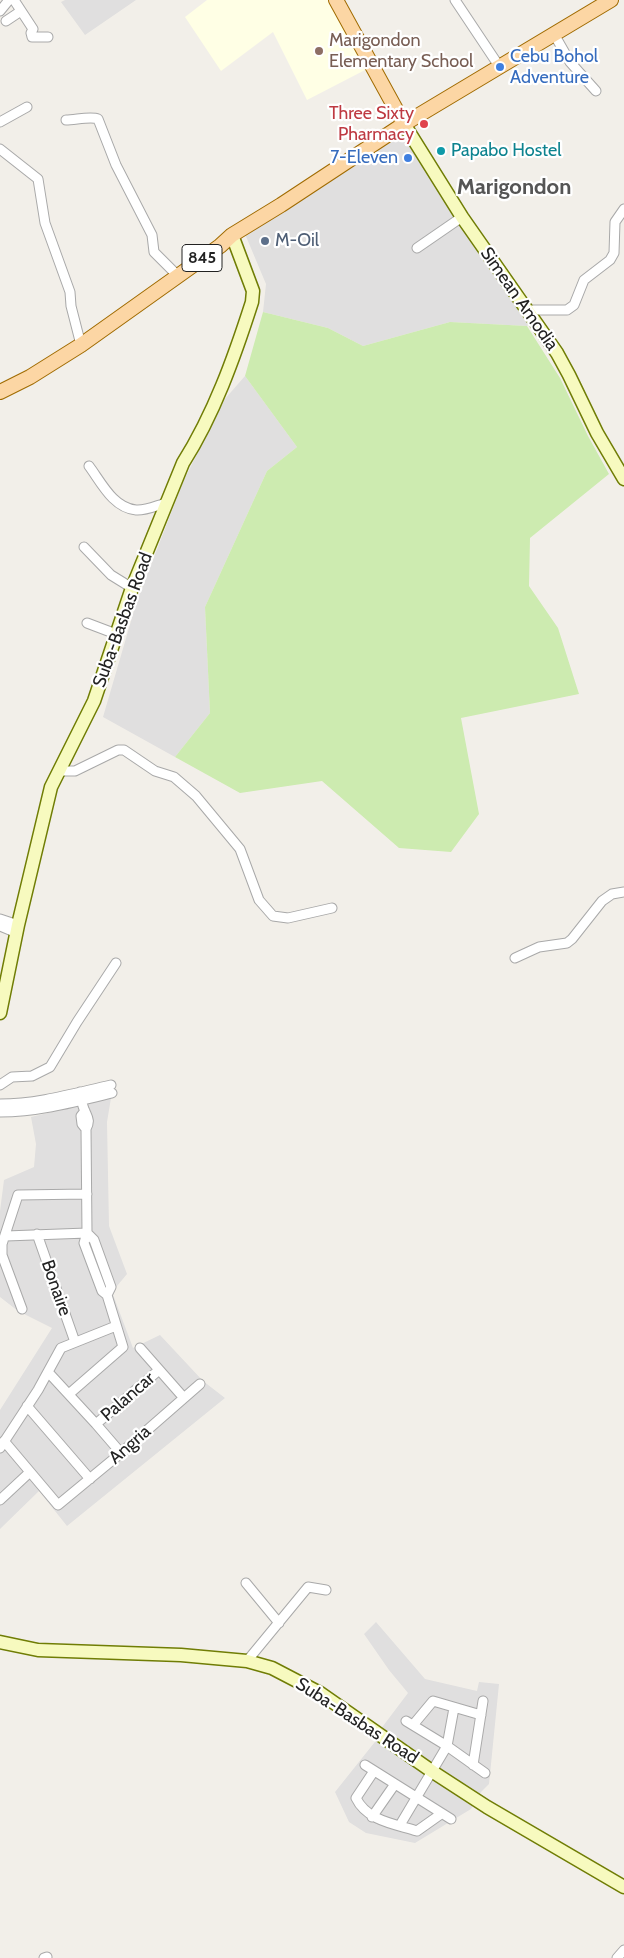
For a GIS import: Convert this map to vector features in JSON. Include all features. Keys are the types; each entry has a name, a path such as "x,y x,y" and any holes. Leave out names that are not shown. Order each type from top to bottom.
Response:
{"main road":[{"path":"336,0 404,124"},
{"name":"845","path":"0,392 30,377 81,345 220,246 232,235 404,124 611,0"}],"street":[{"path":"0,11 9,0"},
{"path":"14,0 33,28 32,37 48,36"},
{"path":"455,0 499,66"},
{"path":"6,22 21,11"},
{"path":"554,34 570,62 596,91"},
{"path":"0,122 27,107"},
{"path":"66,120 82,120 92,117 98,119 116,165 140,215 152,235 156,255 178,276"},
{"name":"Simean Amodia","path":"404,124 462,217 528,310 570,375 597,433 624,479"},
{"path":"0,149 38,179 46,224 70,292 73,315 81,345"},
{"path":"528,310 566,310 574,305 584,280 610,260 614,254 615,222 624,210"},
{"path":"417,248 462,217"},
{"name":"Suba-Basbas Road","path":"0,1013 17,929 51,787 94,701 132,588 183,463 195,444 212,409 230,366 252,302 253,291 232,235"},
{"path":"89,466 116,502 122,505 137,510 166,503"},
{"path":"84,547 112,575 132,588"},
{"path":"87,623 116,634"},
{"path":"59,771 75,770 118,750 124,750 155,772 174,777 196,796 240,849 260,900 273,916 288,918 332,908"},
{"path":"515,958 539,947 567,943 572,940 602,901 612,894 624,892"},
{"path":"0,919 17,929"},
{"path":"0,926 17,929"},
{"path":"0,1084 12,1077 32,1076 50,1067 76,1022 116,963"},
{"path":"0,1104 81,1096 112,1089"},
{"path":"69,1394 123,1348 107,1296 102,1291 84,1243 87,1194 86,1129 82,1124 84,1111 81,1096"},
{"path":"0,1112 52,1108 81,1096"},
{"path":"22,1309 2,1254 2,1244 18,1195 87,1194"},
{"path":"6,1236 86,1233"},
{"name":"Bonaire","path":"37,1234 75,1342"},
{"path":"0,1500 30,1472 2,1445 28,1406 61,1348 116,1326"},
{"path":"140,1348 184,1398"},
{"name":"Palancar","path":"96,1424 159,1370"},
{"path":"48,1372 121,1453"},
{"name":"Angria","path":"30,1472 58,1504 121,1453 200,1384"},
{"path":"28,1406 90,1479"},
{"path":"246,1583 279,1623"},
{"path":"247,1661 308,1587 326,1590"},
{"name":"Suba-Basbas Road","path":"0,1642 38,1650 181,1655 247,1661 272,1668 320,1693 433,1772 487,1807 624,1887"},
{"path":"481,1715 432,1701 409,1723 447,1746 485,1774"},
{"path":"473,1765 483,1701"},
{"path":"400,1826 418,1799 447,1746 454,1708"},
{"path":"365,1765 451,1819"},
{"path":"374,1772 356,1798 360,1808 372,1817 417,1831 442,1814"},
{"path":"372,1817 395,1784"},
{"path":"617,1958 624,1950"}],"shaded area":[{"path":"65,0 136,0 85,35 61,2"},
{"name":"Marigondon Elementary School","path":"207,0 328,0 367,69 307,100 273,32 221,71 185,17"},
{"path":"406,131 531,322 527,326 450,322 363,346 328,328 263,312 266,284 245,234"},
{"path":"245,376 297,447 267,471 205,607 210,713 175,757 103,717 136,604 183,482 224,400"},
{"path":"111,1098 107,1122 109,1226 127,1274 112,1292 133,1348 160,1335 203,1381 225,1398 67,1526 39,1491 0,1529 0,1410 52,1328 18,1311 0,1297 0,1211 4,1180 34,1167 36,1144 31,1117"},
{"path":"376,1622 425,1679 477,1691 479,1682 499,1684 489,1784 481,1792 471,1809 415,1843 366,1833 349,1822 335,1792 382,1733 380,1730 408,1693 364,1634"}],"green space":[{"path":"263,312 328,328 363,346 450,322 527,326 560,378 609,474 530,538 529,586 558,628 579,694 461,718 479,814 451,852 399,848 322,781 240,793 175,757 210,713 205,607 267,471 297,447 245,376"}],"place":[{"name":"Marigondon Elementary School","path":"319,51"},
{"name":"Cebu Bohol Adventure","path":"500,67"},
{"name":"Three Sixty Pharmacy","path":"424,124"},
{"name":"Papabo Hostel","path":"441,151"},
{"name":"7-Eleven","path":"408,158"},
{"name":"M-Oil","path":"265,241"}],"district":[{"name":"Marigondon","path":"514,188"}]}
